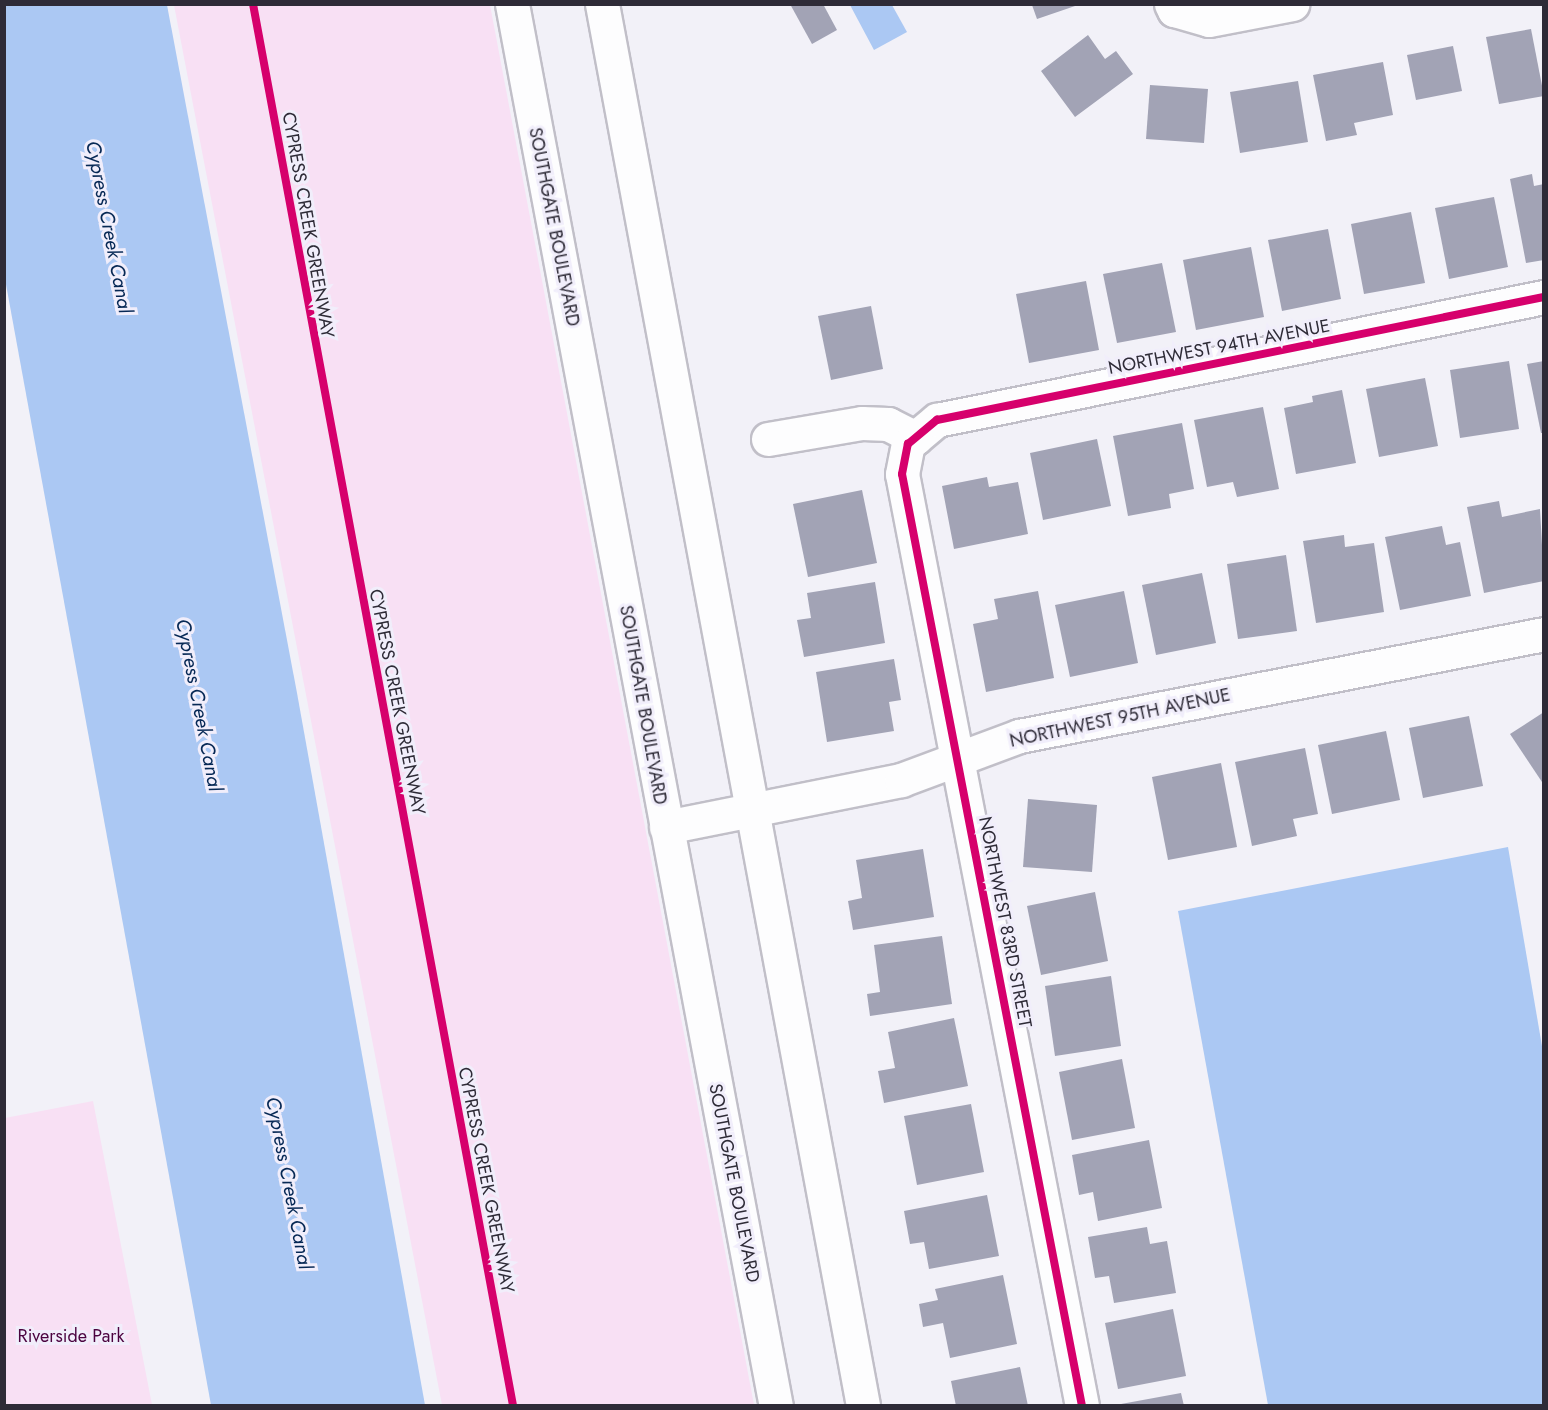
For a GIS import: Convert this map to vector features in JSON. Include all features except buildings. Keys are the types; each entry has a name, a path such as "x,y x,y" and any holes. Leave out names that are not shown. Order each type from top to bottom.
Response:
{"main road":[{"name":"SOUTHGATE BOULEVARD","path":"512,4 776,1406"},
{"path":"602,4 863,1406"},
{"path":"1172,7 1209,20 1293,4"},
{"name":"NORTHWEST 94TH AVENUE","path":"912,441 937,420 1544,297"},
{"path":"768,439 862,423 888,424 912,441"},
{"name":"NORTHWEST 83RD STREET","path":"912,441 902,474 959,758 1082,1406"},
{"name":"NORTHWEST 95TH AVENUE","path":"666,827 752,812 901,780 1019,735 1544,634"}],"green space":[{"path":"174,5 490,5 754,1405 442,1405"},
{"name":"Riverside Park","path":"93,1101 152,1405 5,1405 5,1118"}],"water":[{"name":"Cypress Creek Canal","path":"4,5 167,5 297,693 425,1405 211,1405 5,279"},
{"path":"850,5 892,5 907,32 874,50"},
{"path":"1508,847 1543,1052 1543,1405 1268,1405 1178,911"}],"cycle path":[{"name":"CYPRESS CREEK GREENWAY","path":"253,4 513,1406"},
{"path":"1082,1406 902,474 908,444 937,420 1544,297"}]}
